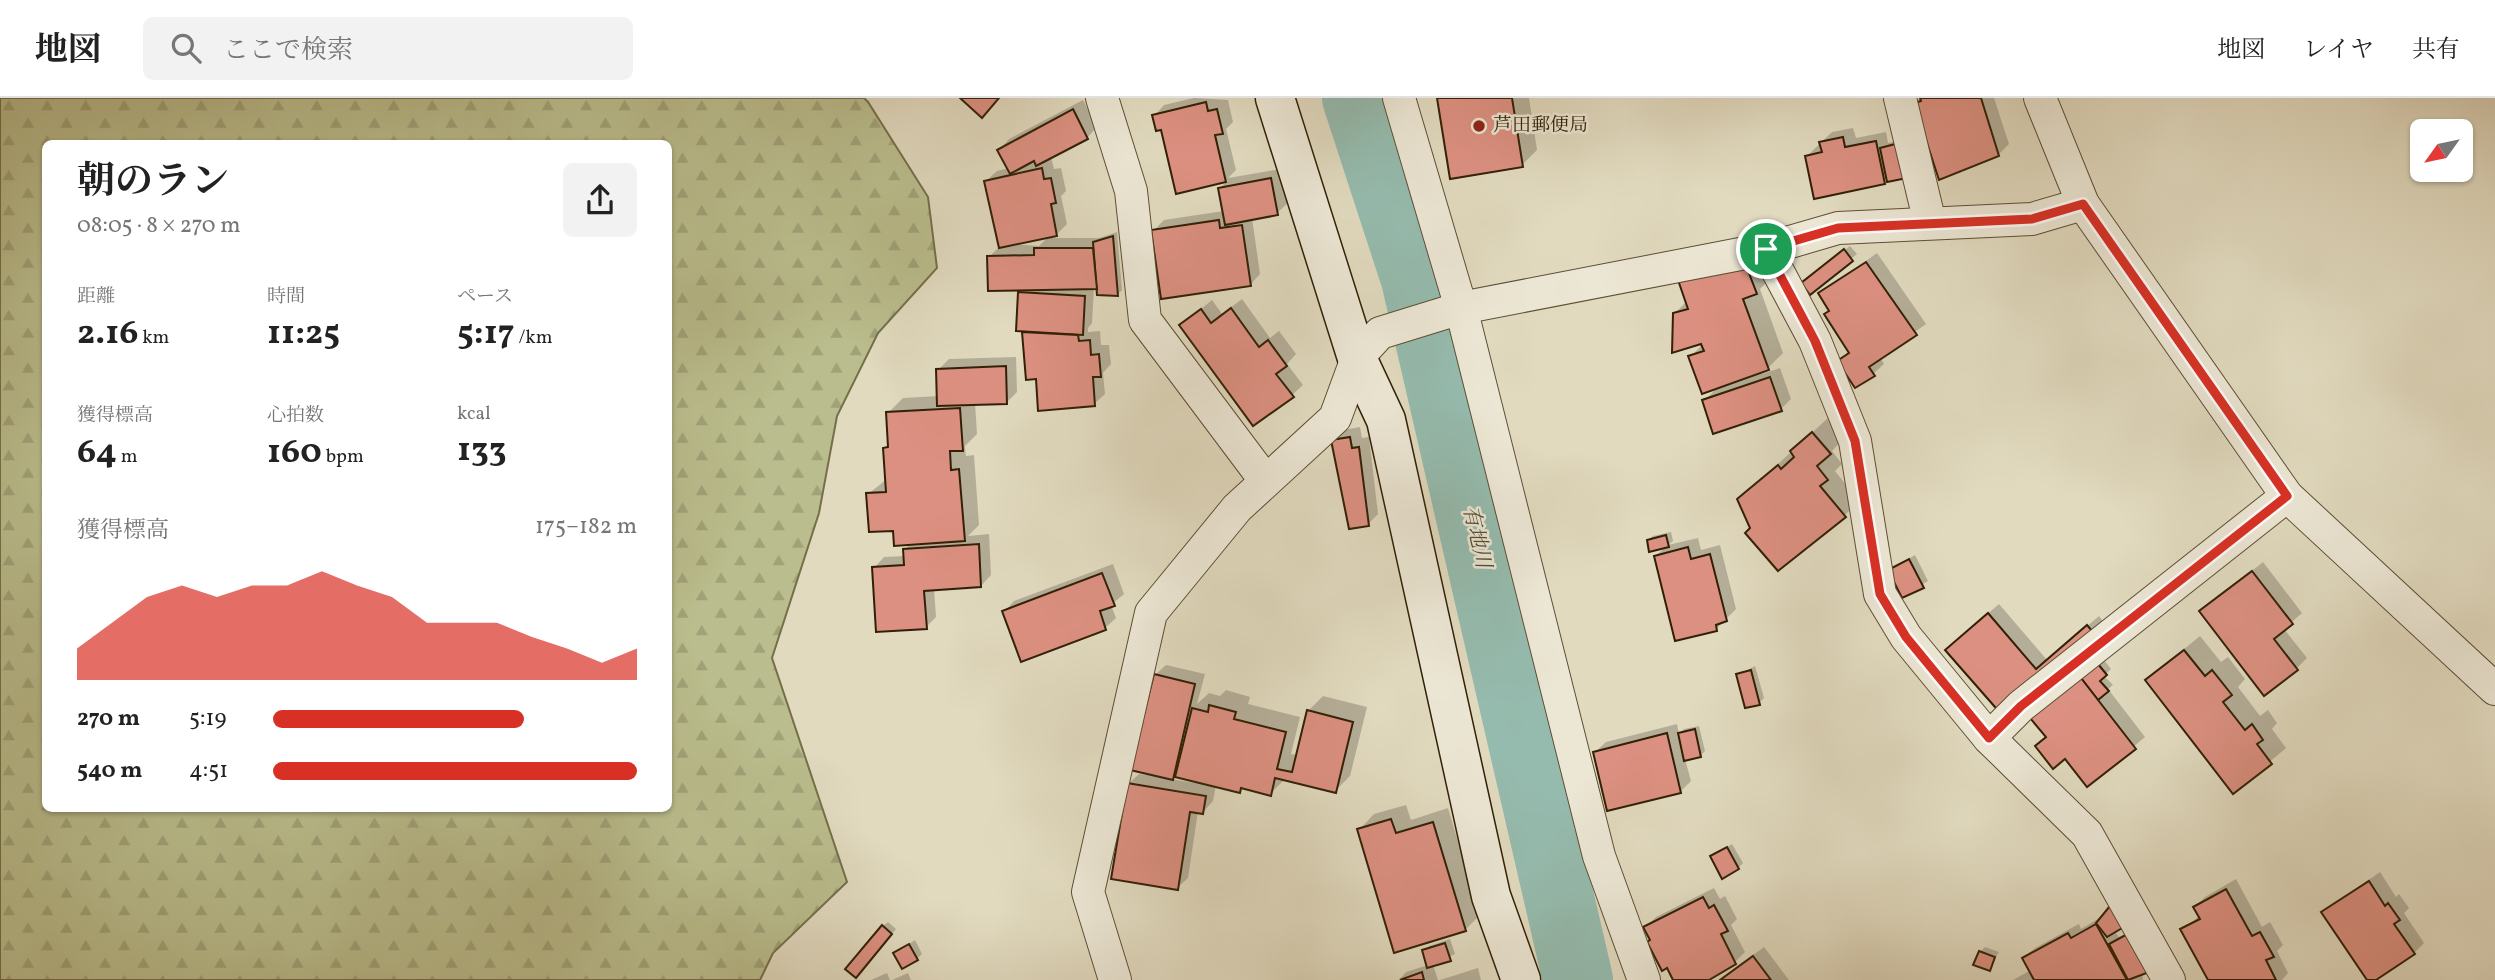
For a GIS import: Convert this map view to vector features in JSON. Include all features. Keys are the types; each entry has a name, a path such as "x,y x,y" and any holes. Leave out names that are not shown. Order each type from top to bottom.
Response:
{"street":[{"path":"1102,98 1131,191 1145,320 1265,480"},
{"path":"1275,98 1368,345 1491,896 1521,980"},
{"path":"1399,98 1461,308 1600,856 1644,980"},
{"path":"1900,98 1930,223"},
{"path":"2040,98 2083,204 2287,496 2495,689"},
{"path":"1115,980 1088,892 1151,613 1237,508 1335,418 1368,345 1461,308 1766,249 1838,228 2032,219 2083,204"},
{"path":"1766,249 1815,341 1855,441 1880,594 1906,637 1989,738 2087,834 2169,980"},
{"path":"1989,738 2021,706 2287,496"}],"green space":[{"path":"0,98 864,98 868,102 928,197 937,268 878,333 837,416 819,513 772,658 847,882 773,953 760,980 0,980"}],"building":[{"path":"960,98 999,98 982,118"},
{"path":"1437,98 1512,98 1523,167 1450,179"},
{"path":"1920,98 1981,98 1999,156 1939,180 1914,103 1921,101"},
{"path":"1206,102 1208,111 1217,109 1223,134 1215,135 1226,182 1176,194 1161,130 1156,131 1152,115"},
{"path":"1073,109 1088,139 1036,166 1034,161 1010,174 997,150"},
{"path":"1843,137 1845,147 1876,141 1885,184 1814,199 1805,156 1822,152 1819,142"},
{"path":"1899,143 1907,178 1887,182 1880,148"},
{"path":"1042,168 1044,179 1051,178 1056,203 1051,204 1057,236 999,248 984,181"},
{"path":"1271,178 1278,215 1225,225 1218,188"},
{"path":"1219,220 1220,228 1242,225 1251,286 1161,299 1151,230"},
{"path":"1113,236 1118,296 1097,295 1093,242"},
{"path":"1034,248 1093,248 1097,289 988,291 987,256 1034,255"},
{"path":"1844,249 1853,261 1810,295 1801,283"},
{"path":"1866,262 1917,335 1869,367 1875,376 1855,388 1837,361 1849,353 1824,314 1829,311 1818,293"},
{"path":"1745,263 1757,294 1743,299 1769,370 1702,394 1688,356 1704,351 1701,344 1672,353 1673,313 1688,309 1678,280"},
{"path":"1018,292 1085,296 1083,335 1016,331"},
{"path":"1231,308 1259,347 1268,340 1287,366 1276,374 1294,397 1253,426 1179,325 1201,309 1211,323"},
{"path":"1022,332 1078,335 1079,341 1090,340 1091,355 1099,354 1101,377 1093,377 1095,406 1038,411 1036,379 1026,380"},
{"path":"1006,366 1007,404 937,406 936,369"},
{"path":"1770,377 1782,411 1713,434 1702,400"},
{"path":"960,408 963,451 950,451 951,470 959,469 965,541 894,546 893,531 869,532 866,493 886,492 883,448 888,447 886,412"},
{"path":"1812,432 1831,454 1817,466 1828,480 1820,486 1846,517 1778,571 1745,533 1750,528 1737,499 1778,465 1781,469 1794,457 1790,451"},
{"path":"1350,437 1352,448 1359,447 1369,526 1349,529 1331,440"},
{"path":"1666,535 1669,547 1649,552 1647,540"},
{"path":"979,544 981,587 924,591 927,629 876,632 872,567 904,565 903,549"},
{"path":"1688,547 1691,559 1710,554 1727,621 1716,625 1717,631 1675,641 1654,556"},
{"path":"1909,559 1924,588 1902,598 1888,570"},
{"path":"2252,571 2293,624 2274,639 2298,670 2264,696 2199,611"},
{"path":"1102,573 1115,606 1100,611 1106,630 1021,662 1002,611"},
{"path":"1988,613 2036,669 2087,625 2098,638 2002,715 1945,650"},
{"path":"2184,650 2205,676 2212,670 2232,695 2223,702 2245,730 2252,724 2263,740 2257,744 2272,764 2233,794 2145,680"},
{"path":"2098,664 2107,675 2100,681 2109,691 2098,700 2081,678"},
{"path":"1751,670 1760,705 1745,708 1736,674"},
{"path":"1154,674 1195,684 1173,780 1130,770"},
{"path":"2081,678 2136,749 2087,787 2065,759 2053,769 2035,746 2046,737 2030,718"},
{"path":"1209,705 1236,712 1234,719 1286,732 1277,769 1292,772 1307,710 1353,722 1336,793 1275,778 1271,796 1241,788 1240,793 1175,777 1192,708 1208,712"},
{"path":"1695,729 1701,757 1684,761 1678,733"},
{"path":"1667,733 1681,793 1607,811 1593,752"},
{"path":"1127,783 1206,796 1203,814 1190,812 1178,890 1111,879"},
{"path":"1391,819 1396,833 1433,822 1466,931 1394,953 1357,829"},
{"path":"1727,847 1739,869 1722,879 1710,856"},
{"path":"2369,881 2385,906 2388,903 2400,920 2394,924 2415,954 2376,980 2367,980 2321,912"},
{"path":"2226,889 2252,936 2260,932 2274,957 2266,960 2276,980 2208,980 2180,929 2200,919 2193,907"},
{"path":"1703,897 1709,908 1714,905 1728,931 1721,934 1736,964 1709,980 1673,980 1667,968 1662,971 1647,942 1650,940 1643,927"},
{"path":"2114,901 2129,924 2107,937 2096,923"},
{"path":"2096,924 2127,980 2034,980 2022,958 2068,933 2071,938"},
{"path":"882,925 892,934 856,978 845,969"},
{"path":"2131,932 2152,971 2128,980 2109,944"},
{"path":"1445,943 1451,961 1427,968 1422,950"},
{"path":"909,944 918,960 902,969 893,953"},
{"path":"1979,951 1995,957 1990,971 1973,965"},
{"path":"1753,956 1771,980 1720,980"},
{"path":"1422,972 1424,980 1400,980"}],"waterway":[{"name":"有地川","path":"1357,98 1416,279 1578,980"}],"place":[{"name":"芦田郵便局","path":"1479,126"}],"route":[{"path":"2083,204 2287,496 2021,706 1989,738 1906,637 1880,594 1855,441 1815,341 1766,249 1838,228 2032,219 2083,204"}]}
